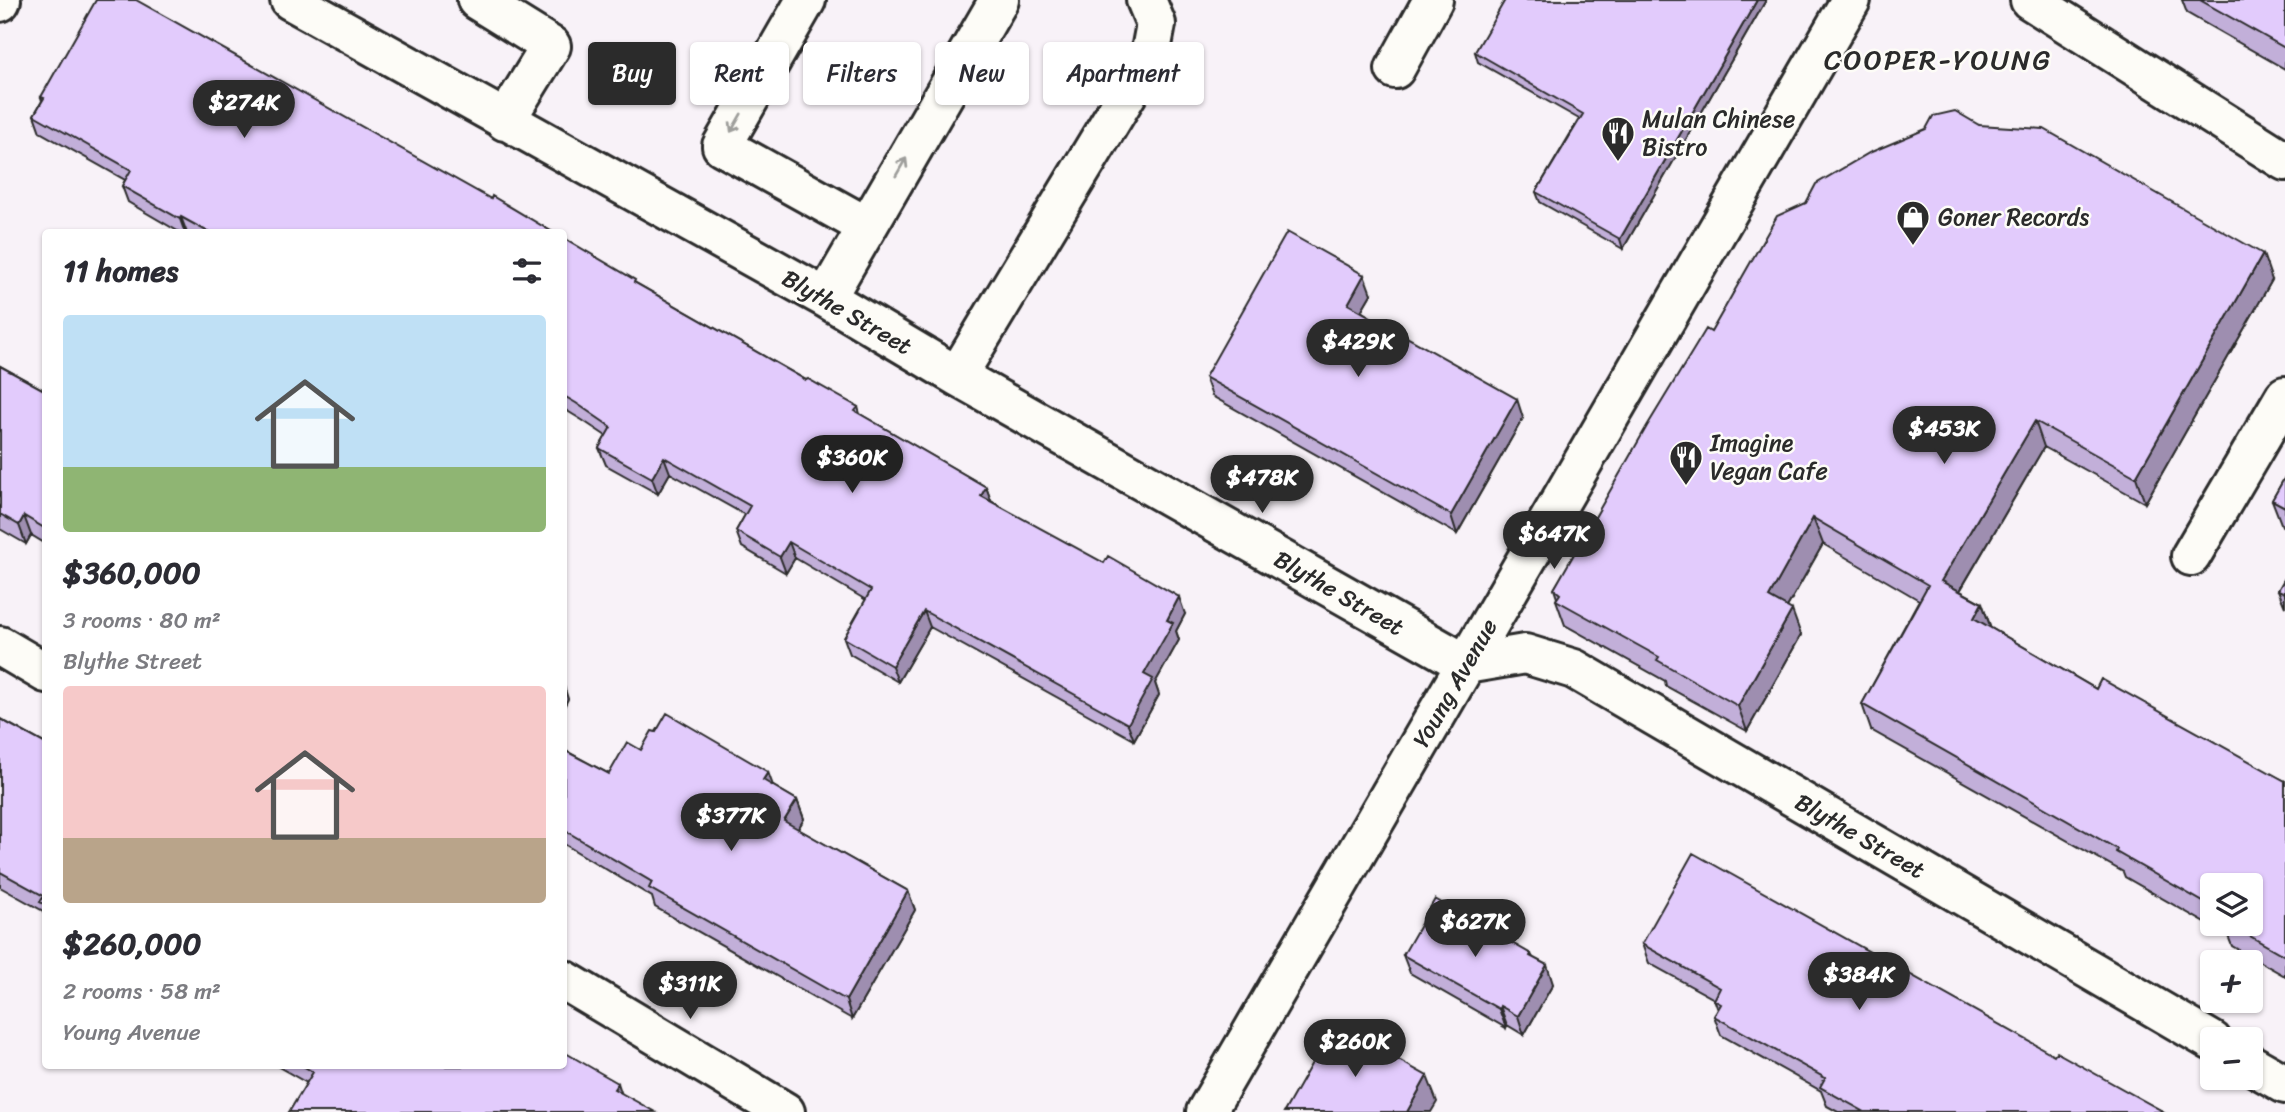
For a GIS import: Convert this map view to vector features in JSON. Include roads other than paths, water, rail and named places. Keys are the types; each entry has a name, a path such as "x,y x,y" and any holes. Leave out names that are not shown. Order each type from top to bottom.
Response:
{"street":[{"path":"477,0 551,46 505,121"},
{"path":"806,0 722,146 866,226"},
{"path":"825,298 999,0"},
{"path":"957,376 1150,57 1156,24 1146,0"},
{"path":"1395,69 1433,0"},
{"name":"Young Avenue","path":"1206,1112 1851,0"},
{"path":"2030,0 2285,162"},
{"name":"Blythe Street","path":"306,4 505,121 825,298 957,376 1466,664 1525,654 1574,669 2200,1034"},
{"path":"2191,556 2285,396"},
{"path":"0,646 42,671"},
{"path":"567,982 785,1112"},
{"path":"2263,1071 2285,1084"}],"place":[{"name":"Mulan Chinese Bistro","path":"1618,163"},
{"name":"Goner Records","path":"1913,247"},
{"name":"Imagine Vegan Cafe","path":"1686,487"}],"district":[{"name":"COOPER-YOUNG","path":"1938,59"}]}
